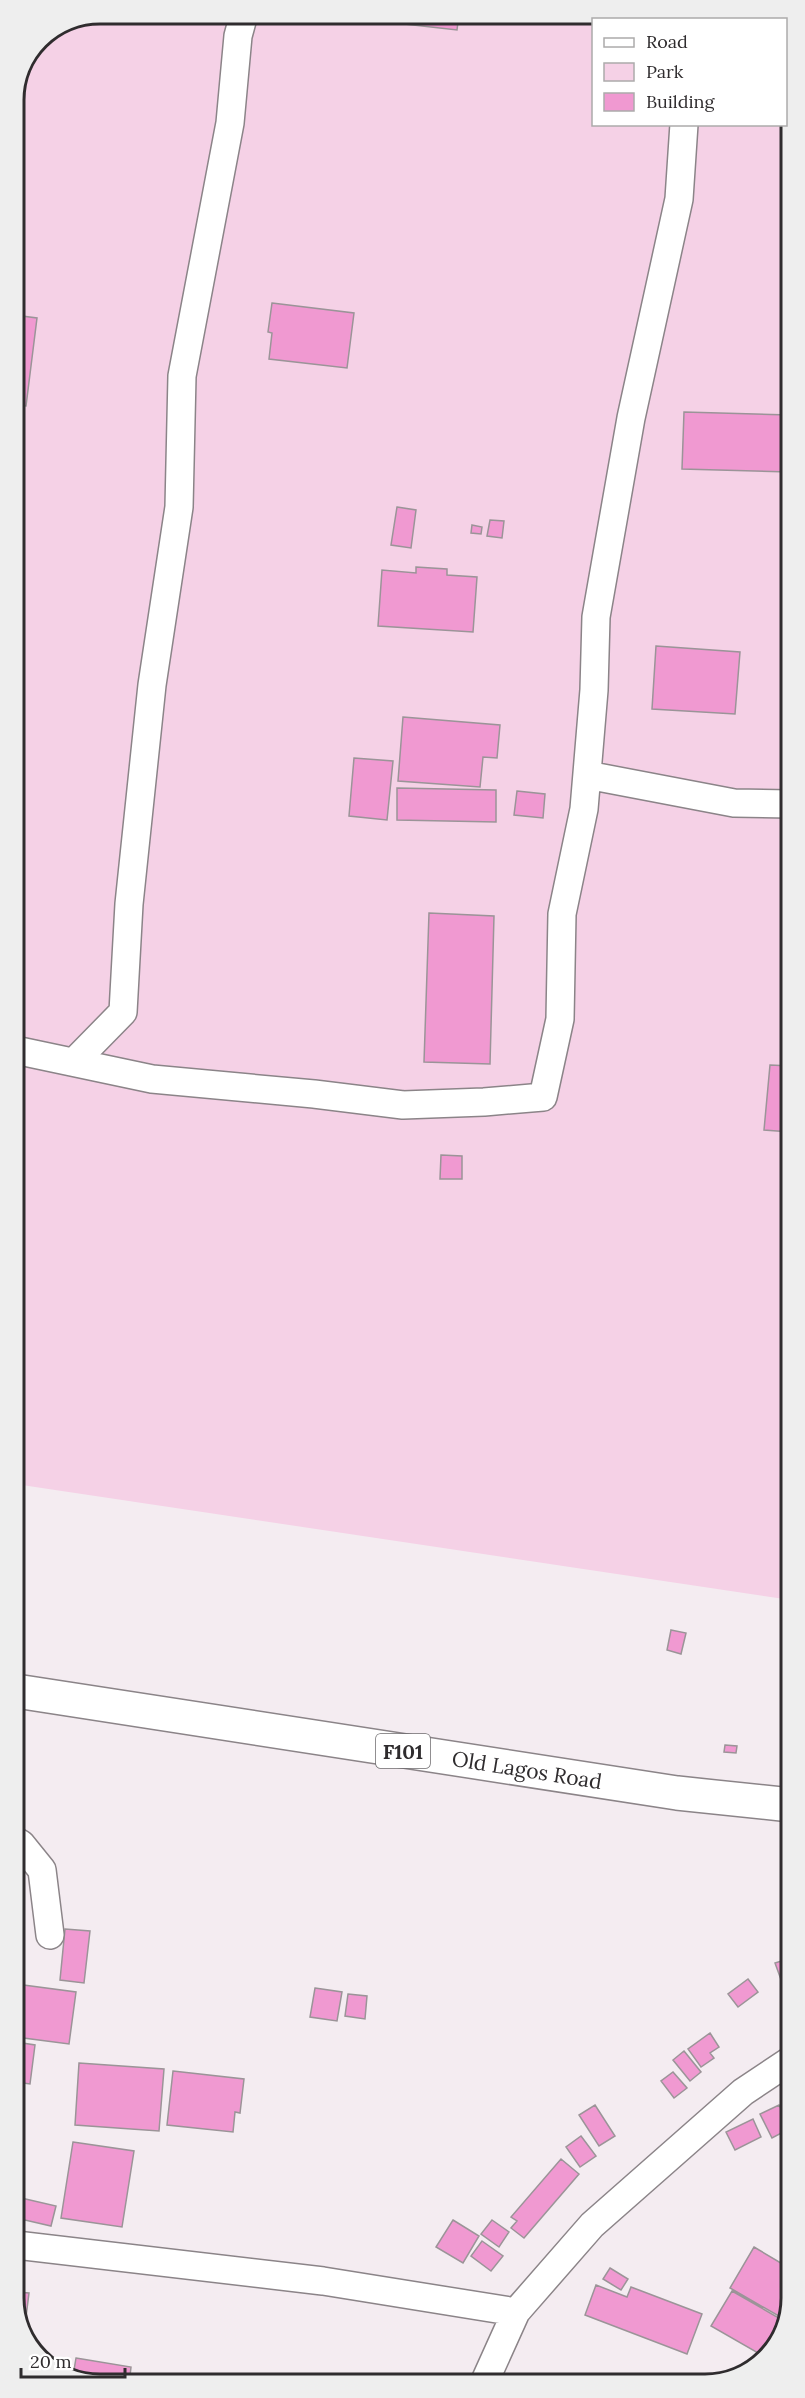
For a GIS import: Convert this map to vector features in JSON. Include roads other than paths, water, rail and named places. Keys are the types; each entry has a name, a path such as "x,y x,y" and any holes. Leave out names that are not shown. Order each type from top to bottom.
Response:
{"main road":[{"name":"Old Lagos Road","path":"24,1692 676,1793 781,1804"}],"street":[{"path":"74,1062 123,1012 129,904 152,685 179,507 182,376 230,123 238,36 241,24"},
{"path":"24,1052 152,1079 403,1105 484,1102 543,1096 561,1019 562,914 584,809 594,690 596,617 631,418 679,199 684,126"},
{"path":"587,775 734,803 781,804"},
{"path":"24,1848 42,1870 50,1935"},
{"path":"488,2374 516,2312 592,2224 743,2092 781,2067"},
{"path":"24,2246 323,2281 516,2312"}]}
